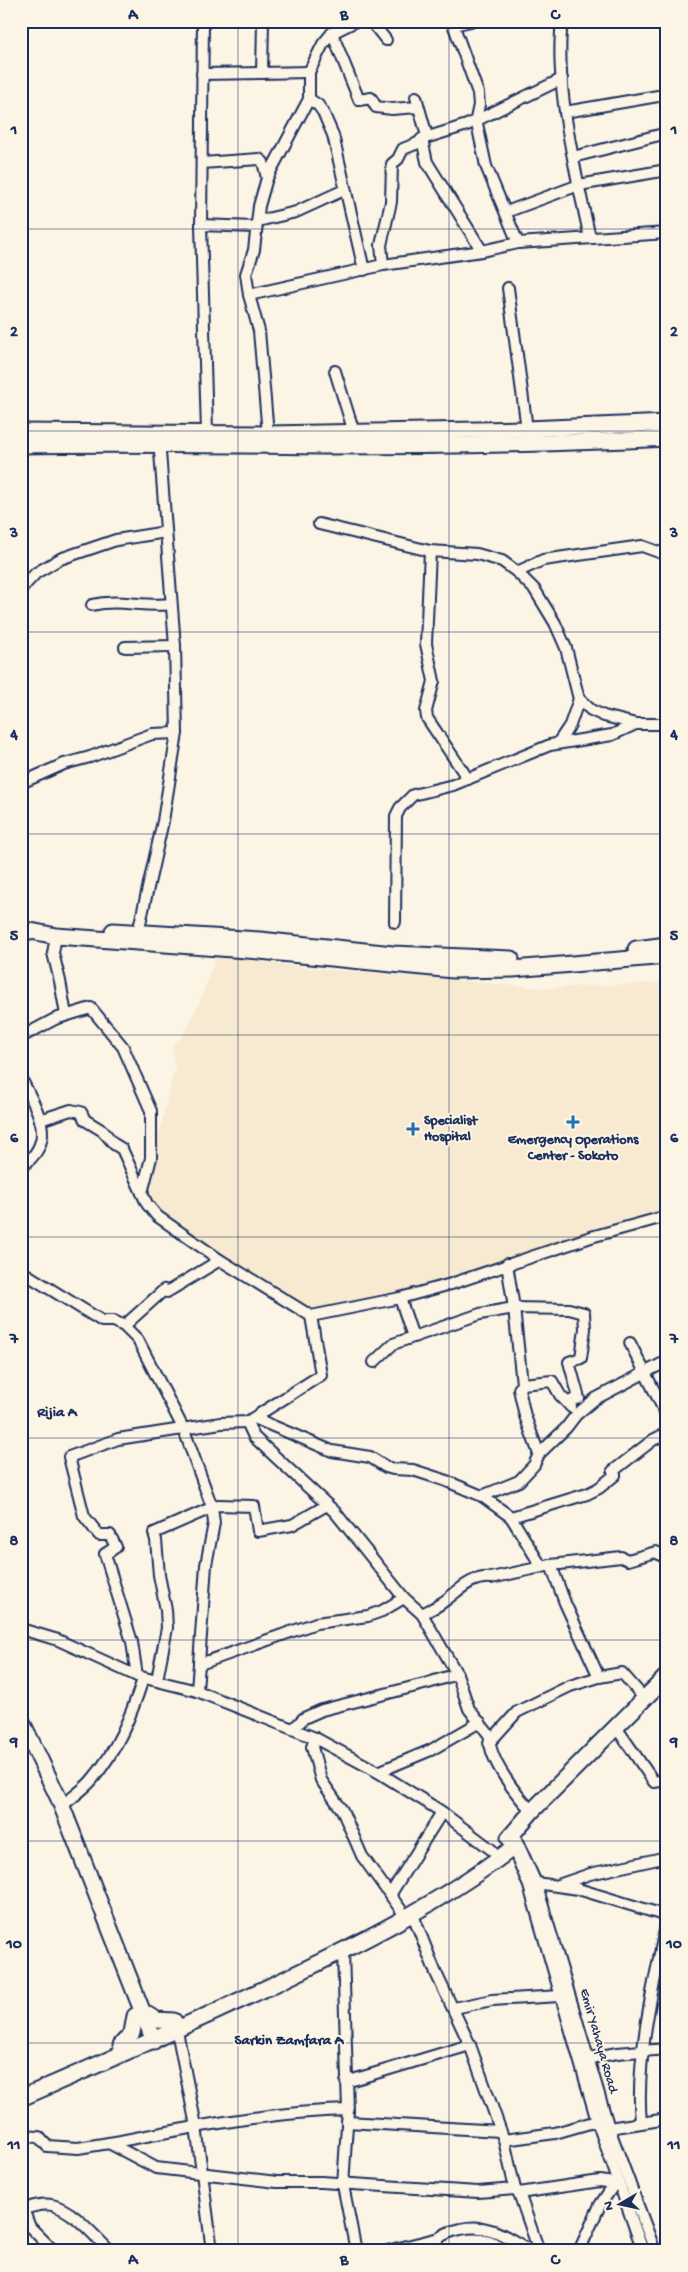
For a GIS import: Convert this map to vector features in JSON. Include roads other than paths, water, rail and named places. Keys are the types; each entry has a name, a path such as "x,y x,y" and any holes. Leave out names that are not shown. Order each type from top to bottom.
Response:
{"main road":[{"path":"21,445 159,438 207,432 268,434 527,429 667,423"},
{"path":"21,432 330,446 592,442 667,438"},
{"path":"21,922 137,938 453,970 513,969 667,956"},
{"path":"21,929 56,936 260,940 393,954 500,960 667,945"},
{"path":"21,2098 148,2038 343,1951 407,1913 492,1850 511,1844 532,1812 667,1676"},
{"path":"139,2014 176,2026 286,1968 456,1889 511,1844 667,1687"},
{"path":"21,1720 62,1806 148,2038"},
{"path":"21,1739 52,1802 139,2014 132,2032 121,2045"},
{"path":"21,2086 121,2045 148,2038"}],"street":[{"path":"203,21 201,225 207,432"},
{"path":"262,73 263,21"},
{"path":"268,434 259,331 249,295 246,274 254,250 259,206 267,178 309,100 309,72 323,44 332,33 355,21"},
{"path":"371,21 386,40"},
{"path":"470,21 452,23 471,69 478,93 479,105 476,120 486,166 518,243"},
{"path":"562,21 560,53 566,112 578,185 590,238"},
{"path":"332,33 359,100 370,98 376,107 392,109 417,102 425,137 427,162 482,251"},
{"path":"202,74 309,72"},
{"path":"383,264 380,245 392,202 392,164 398,159 403,149 418,144 425,137 467,125 562,79"},
{"path":"566,112 658,96"},
{"path":"309,100 318,105 323,112 333,135 344,190 364,270"},
{"path":"573,157 667,133"},
{"path":"202,162 259,159 263,162 267,178"},
{"path":"506,212 578,185 667,170"},
{"path":"201,225 256,224 296,212 344,190"},
{"path":"249,295 364,270 383,264 482,251 518,243 667,232"},
{"path":"508,288 527,429"},
{"path":"335,371 352,426"},
{"path":"137,938 163,821 177,733 175,646 159,438"},
{"path":"318,524 430,551 477,554 502,561 517,572 535,590 555,623 566,648 579,699 591,710 604,716 636,724 665,722"},
{"path":"21,589 36,573 60,560 116,540 166,532"},
{"path":"517,572 542,560 642,546 667,555"},
{"path":"430,551 426,644 434,681 426,711 427,718 468,778"},
{"path":"92,605 108,601 135,602 150,605 171,604"},
{"path":"125,647 175,646"},
{"path":"558,743 570,725 579,699"},
{"path":"395,922 396,816 400,808 413,795 453,785 558,743 612,735 636,724"},
{"path":"21,783 64,764 90,757 152,734 177,733"},
{"path":"56,936 53,953 66,1015"},
{"path":"21,1037 66,1015 91,1008 97,1014 122,1047 151,1111 151,1158 142,1193"},
{"path":"21,1078 42,1127 41,1147 21,1167"},
{"path":"40,1120 71,1110 78,1110 85,1120 103,1131 114,1144 122,1149 150,1210 220,1260 311,1316 400,1298 460,1282 507,1264 667,1216"},
{"path":"124,1326 164,1290 167,1292 220,1260"},
{"path":"507,1264 522,1384 519,1389 525,1416 539,1454"},
{"path":"21,1271 102,1321 114,1321 124,1326 138,1340 184,1430 212,1507 214,1523 206,1565 197,1691"},
{"path":"400,1298 413,1336"},
{"path":"374,1362 393,1344 480,1314 514,1308 569,1309 584,1313 586,1328 584,1351 581,1358 569,1362 579,1398 568,1402"},
{"path":"250,1420 321,1375 311,1316"},
{"path":"630,1343 667,1416"},
{"path":"482,1496 519,1481 534,1465 539,1454 566,1428 576,1415 595,1399 667,1361"},
{"path":"522,1384 552,1382 576,1415"},
{"path":"250,1420 254,1437 328,1505 356,1536 404,1598 422,1614 457,1674 466,1704 490,1736 489,1743 514,1790 532,1812"},
{"path":"62,1806 90,1782 109,1757 128,1724 140,1678 132,1642 104,1554 116,1547 110,1535 99,1535 84,1516 69,1457 118,1439 250,1420 332,1451 370,1457 386,1467 413,1470 444,1480 482,1496 511,1517 546,1566 569,1608 587,1654 599,1677"},
{"path":"511,1517 599,1488 616,1475 613,1471 653,1440 667,1433"},
{"path":"157,1680 167,1628 154,1533 218,1505 254,1506 258,1531 292,1525 328,1505"},
{"path":"422,1614 441,1604 469,1581 546,1566 621,1558 628,1560 656,1552 667,1559"},
{"path":"200,1664 316,1623 368,1616 382,1611 404,1598"},
{"path":"21,1629 58,1640 140,1678 157,1680 197,1691 315,1738 378,1772 442,1812 492,1850"},
{"path":"489,1743 517,1712 570,1686 599,1677 622,1673 644,1698"},
{"path":"293,1729 304,1718 322,1710 457,1674"},
{"path":"378,1772 431,1750 480,1722"},
{"path":"620,1733 654,1782 667,1780"},
{"path":"315,1738 312,1747 318,1774 342,1810 362,1856 390,1895 407,1913 470,2044 502,2136 517,2191 539,2251"},
{"path":"390,1895 442,1812"},
{"name":"Emir Yahaya Road","path":"511,1844 536,1884 590,2058 609,2128 655,2251"},
{"name":"Emir Yahaya Road","path":"511,1844 529,1886 616,2182 643,2251"},
{"path":"558,1885 590,1874 667,1857"},
{"path":"536,1884 558,1885 578,1889 667,1916"},
{"path":"641,2122 640,2086 644,2050 667,1921"},
{"path":"343,1951 348,2110 343,2185 356,2251"},
{"path":"454,2008 492,2000 560,1996"},
{"path":"176,2026 196,2126 200,2172 212,2251"},
{"path":"346,2082 470,2044"},
{"path":"590,2058 644,2050 667,2049"},
{"path":"21,2136 39,2136 47,2146 78,2148 196,2126 304,2111 348,2110"},
{"path":"609,2128 667,2119"},
{"path":"347,2122 502,2136 555,2134 597,2121"},
{"path":"109,2143 156,2168 277,2182 320,2182 343,2185 478,2192 517,2191 600,2181 616,2182"},
{"path":"579,2251 600,2205 616,2182"},
{"path":"54,2251 30,2227 22,2208 52,2205 70,2215 110,2251"},
{"path":"387,2251 439,2238 445,2233 484,2226 531,2251"}],"place":[{"name":"Emergency Operations Center - Sokoto","path":"573,1122"},
{"name":"Specialist Hospital","path":"413,1129"}],"district":[{"name":"Rijia A","path":"57,1413"},
{"name":"Sarkin Zamfara A","path":"289,2041"}]}
